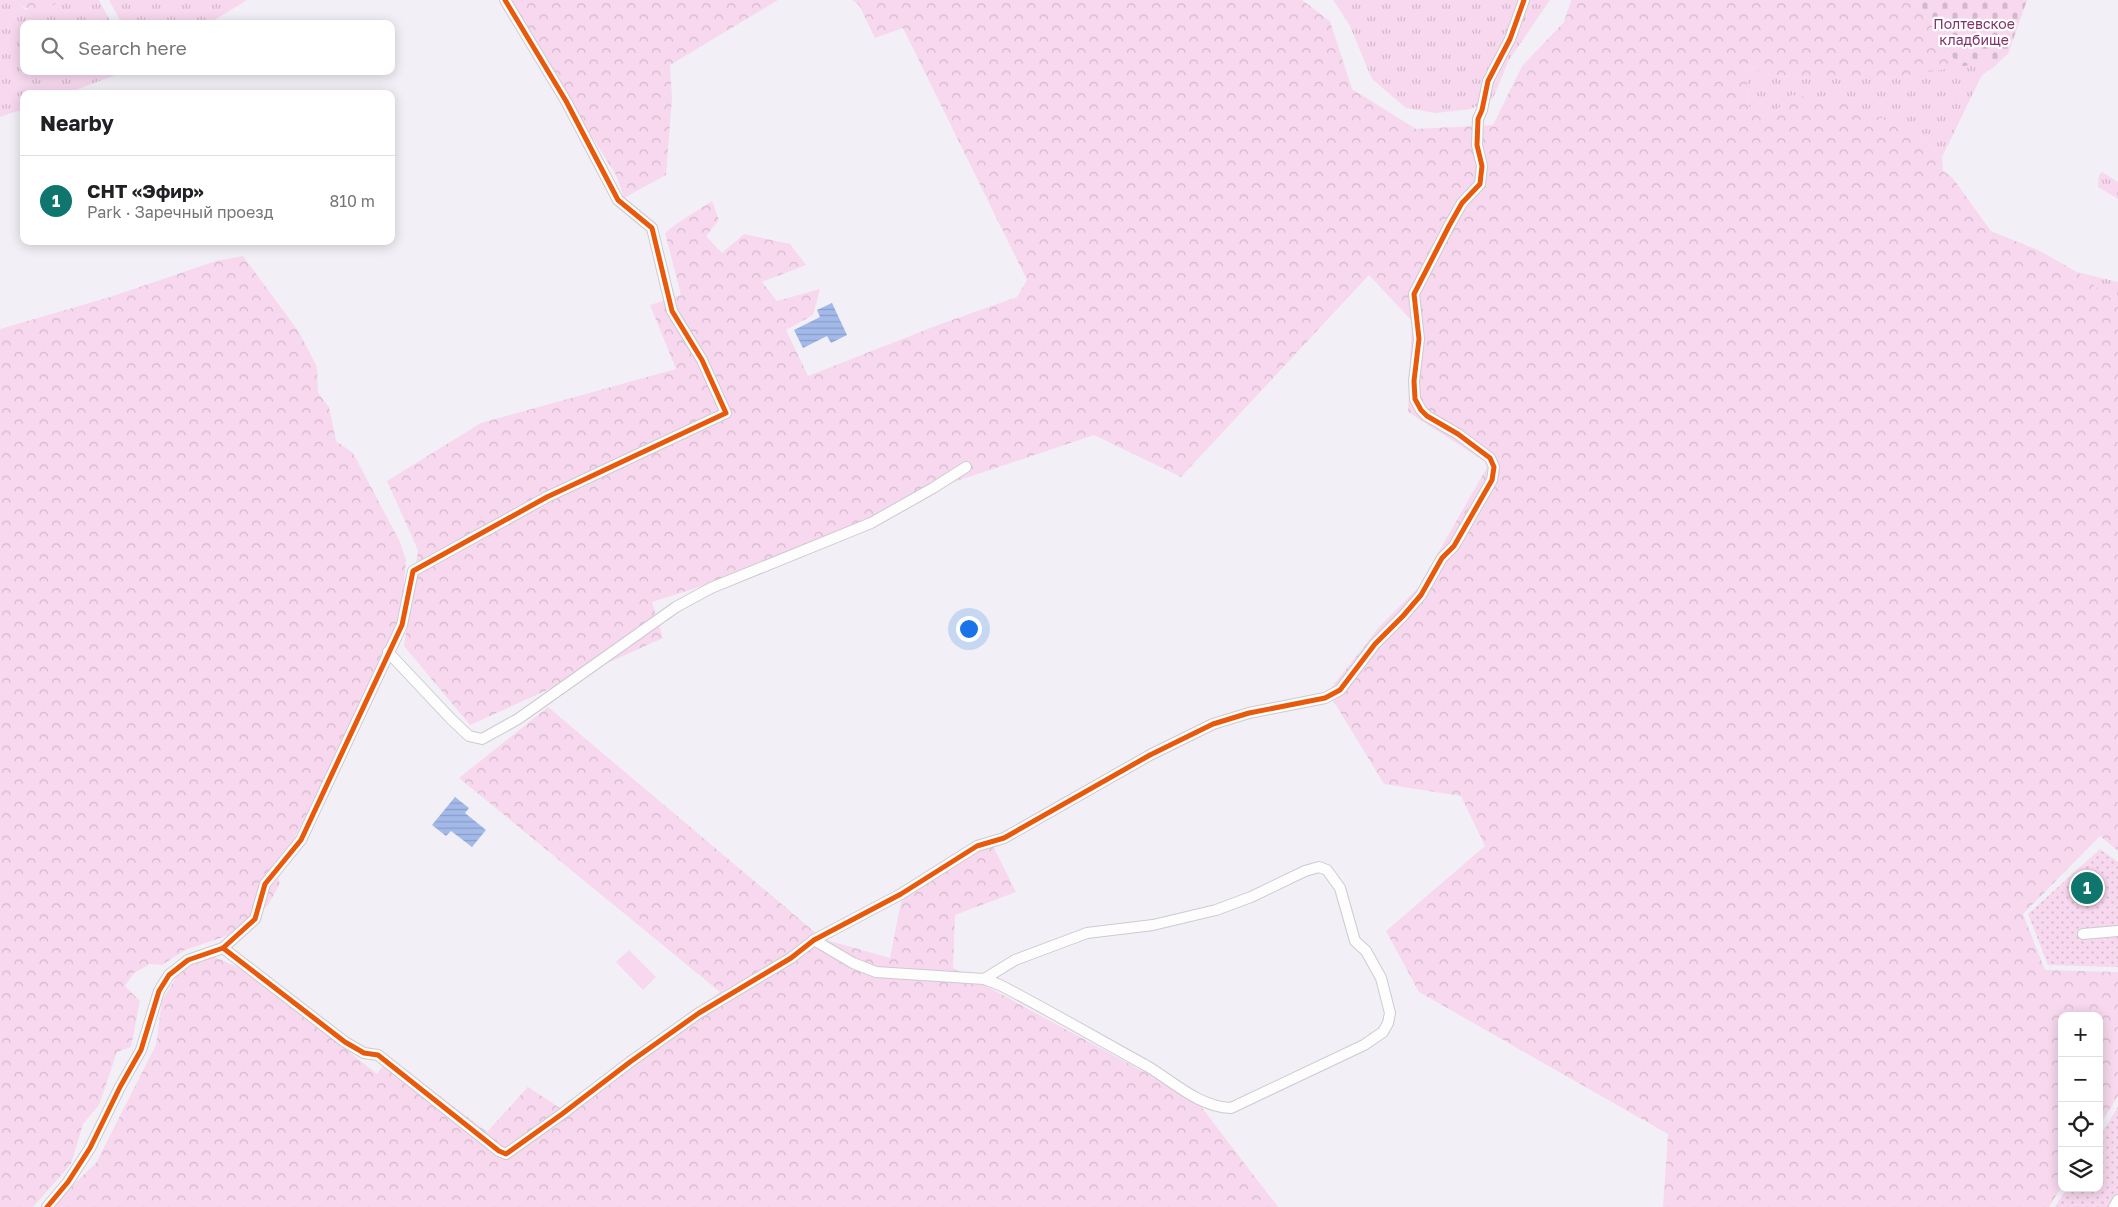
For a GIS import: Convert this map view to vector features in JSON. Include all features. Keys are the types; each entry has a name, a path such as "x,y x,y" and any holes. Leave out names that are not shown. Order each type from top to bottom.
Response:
{"street":[{"path":"48,1207 68,1182 90,1148 120,1087 141,1050 159,991 169,975 188,960 223,948 255,919 265,884 301,840 402,625 413,571 547,497 726,413 702,360 672,311 652,228 618,200 566,101 505,0"},
{"path":"223,948 345,1042 364,1053 378,1055 499,1151 506,1154 699,1013 791,958 814,940 901,894 977,846 1004,838 1150,755 1213,724 1249,714 1325,698 1340,690 1374,644 1403,616 1421,595 1442,558 1454,546 1492,480 1494,466 1490,458 1458,434 1427,416 1421,410 1416,399 1414,381 1419,339 1414,294 1462,203 1480,184 1482,166 1477,145 1478,119 1482,110 1488,81 1510,39 1524,0"},
{"path":"388,652 451,719 470,736 482,739 518,719 676,607 711,588 871,523 966,467"},
{"path":"814,940 853,963 876,972 984,979 1027,999 1149,1067 1204,1102 1222,1108 1231,1108 1294,1080 1364,1045 1383,1032 1388,1023 1390,1013 1381,978 1374,963 1366,951 1355,941 1340,888 1327,870 1319,868 1305,871 1251,897 1216,910 1153,925 1087,933 1015,960 984,979"},
{"path":"2083,934 2118,931"},
{"path":"2114,1207 2118,1200"}],"green space":[{"path":"0,0 15,0 26,10 52,7 61,0 99,0 110,20 20,20 20,75 115,75 76,90 20,90 20,110 0,117"},
{"path":"15,0 61,0 49,8 32,11"},
{"path":"109,0 247,0 214,20 120,20"},
{"path":"511,0 778,0 670,65 672,98 666,175 624,198 616,175 568,99"},
{"path":"852,0 1302,0 1330,21 1352,89 1416,129 1493,125 1522,66 1564,22 1571,0 1918,0 1920,7 1959,67 1885,79 1807,79 1765,74 1745,63 1749,106 1760,117 1776,111 1792,95 1851,103 1920,137 1942,157 1943,171 1952,177 1991,231 2040,251 2077,272 2118,304 2118,851 2100,836 2023,914 2045,970 2118,972 2118,1096 2103,1120 2103,1012 2058,1012 2058,1192 2049,1207 1663,1207 1668,1134 1419,992 1386,931 1485,846 1461,796 1384,784 1328,692 1380,626 1418,588 1489,464 1408,412 1412,321 1369,275 1181,477 1094,435 954,482 830,545 652,602 663,638 470,725 404,646 418,550 387,481 481,423 676,369 650,305 681,295 665,233 676,224 712,201 719,220 706,236 722,253 744,234 790,244 806,265 762,282 777,301 820,289 813,315 786,330 808,376 938,325 1017,297 1027,280 903,28 875,38 859,5"},
{"path":"1333,0 1550,0 1509,60 1493,98 1471,109 1436,113 1406,108 1372,79 1349,24"},
{"name":"Полтевское кладбище","path":"1918,0 2027,0 2008,54 2002,59 1959,67 1920,7"},
{"path":"2002,59 1982,75 1942,157 1920,137 1792,95 1776,111 1760,117 1749,107 1745,63 1765,74 1807,79 1885,79"},
{"path":"2102,172 2118,182 2118,199 2098,187 2099,175"},
{"path":"243,256 299,332 317,367 318,393 329,407 336,441 353,453 400,542 406,560 403,599 398,620 366,695 290,847 275,869 280,884 268,905 238,932 185,950 162,965 150,964 134,973 125,986 140,1001 131,1047 117,1052 99,1105 83,1124 71,1164 33,1207 0,1207 0,329 110,297 216,261"},
{"path":"2077,272 2118,282 2118,304"},
{"path":"548,707 823,939 890,958 903,892 991,842 1016,892 955,915 953,968 1196,1100 1278,1207 53,1207 57,1200 96,1163 156,1045 162,1001 180,971 210,955 249,972 377,1074 389,1057 487,1132 528,1087 560,1108 720,992 459,778"},
{"path":"2100,849 2118,862 2118,967 2048,965 2028,914"},
{"path":"629,950 656,977 643,990 616,962"},
{"path":"2118,1107 2118,1207 2055,1207 2064,1192 2103,1192 2103,1131"}],"water":[{"path":"832,303 847,335 831,343 827,336 803,348 794,330 820,317 817,310"},
{"path":"455,797 469,808 465,813 486,830 472,847 451,831 446,836 432,825"}],"cycle path":[{"path":"47,1207 68,1182 90,1148 120,1087 141,1050 159,991 169,975 188,960 223,948 255,919 265,884 301,840 402,625 413,571 547,497 726,413 702,360 672,311 652,228 618,200 566,101 505,0"},
{"path":"223,948 345,1042 364,1053 378,1055 499,1151 506,1154 699,1013 791,958 814,940 901,894 977,846 1004,838 1150,755 1213,724 1249,713 1325,698 1340,690 1375,644 1421,595 1442,558 1454,546 1492,480 1494,467 1490,458 1458,434 1427,416 1415,399 1414,381 1419,339 1414,294 1462,203 1480,184 1482,166 1477,145 1478,119 1482,110 1488,81 1510,39 1524,0"}],"place":[{"name":"СНТ «Эфир»","path":"2087,888"}]}
